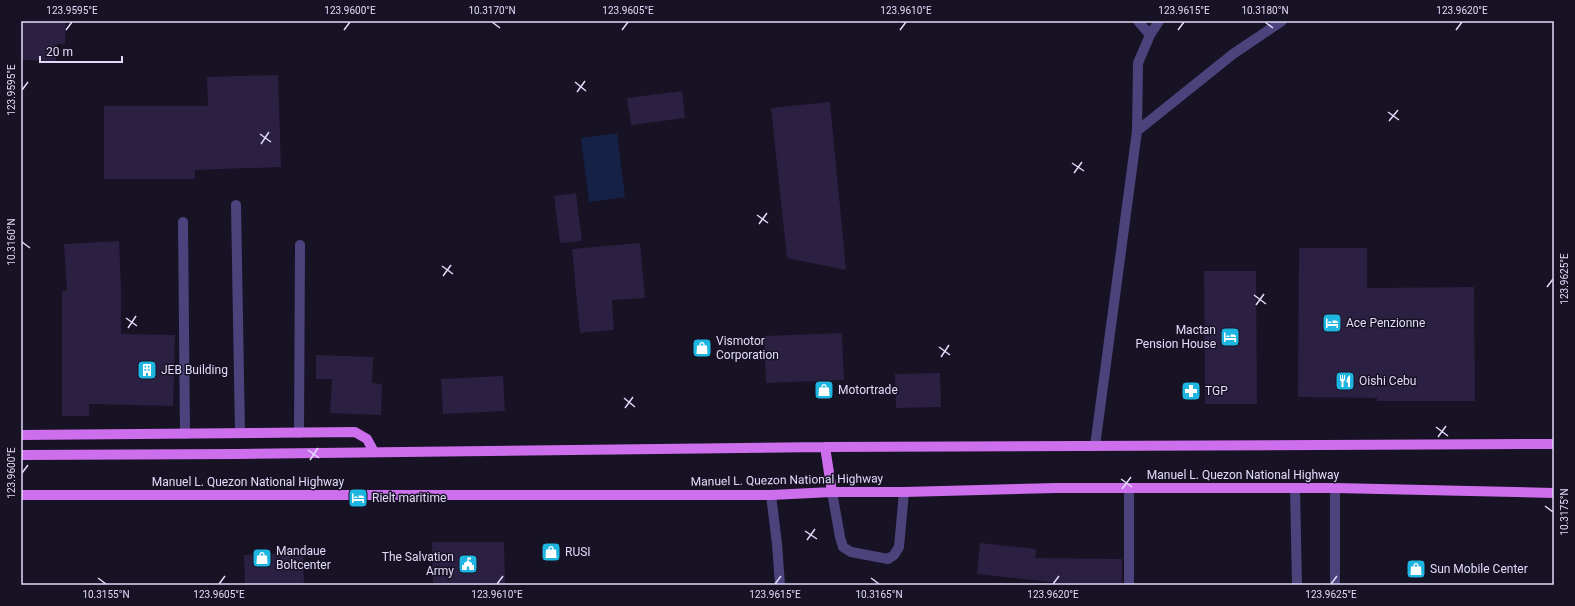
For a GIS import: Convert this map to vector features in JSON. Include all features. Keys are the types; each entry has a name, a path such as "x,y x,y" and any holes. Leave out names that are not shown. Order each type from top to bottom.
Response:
{"main road":[{"path":"21,435 355,432 367,440 374,452"},
{"path":"21,456 825,447 1554,444"},
{"path":"825,447 832,492"},
{"name":"Manuel L. Quezon National Highway","path":"21,495 771,495 832,492 1129,488 1335,488 1554,493"}],"street":[{"path":"1138,21 1150,35"},
{"path":"1095,446 1137,131 1138,63 1150,35 1159,21"},
{"path":"1137,131 1233,54 1282,21"},
{"path":"236,205 240,433"},
{"path":"183,222 185,434"},
{"path":"300,244 300,433"},
{"path":"1129,488 1129,585"},
{"path":"1295,488 1297,585"},
{"path":"1335,488 1335,585"},
{"path":"832,492 843,547 851,552 888,559 899,547 904,492"},
{"path":"771,495 780,585"}],"water":[{"path":"617,133 625,197 589,202 581,138"}],"building":[{"path":"21,21 66,21 65,44 57,44 56,61 21,60"},
{"path":"278,75 281,167 195,170 195,179 104,179 104,106 208,106 207,77"},
{"path":"682,91 685,118 631,125 627,98"},
{"path":"830,102 846,270 787,258 771,108"},
{"path":"576,193 582,241 560,243 554,196"},
{"path":"119,241 121,334 175,335 173,406 89,404 89,416 62,416 62,291 67,291 64,244"},
{"path":"640,243 645,298 612,300 614,330 580,333 572,249"},
{"path":"1299,248 1367,248 1367,288 1474,287 1475,401 1377,401 1377,398 1298,397"},
{"name":"Mactan Pension House","path":"1204,271 1256,271 1257,404 1205,404"},
{"path":"842,333 844,380 766,383 764,336"},
{"path":"316,355 373,357 372,383 382,384 381,415 330,413 332,379 316,379"},
{"path":"940,373 941,407 896,408 895,374"},
{"path":"503,376 505,411 443,414 441,379"},
{"name":"The Salvation Army","path":"432,542 504,542 505,585 433,585"},
{"path":"980,543 1036,549 1035,558 1122,559 1122,585 1077,585 977,574"},
{"path":"303,552 304,585 245,585 244,555"}],"place":[{"name":"Ace Penzionne","path":"1332,323"},
{"name":"Mactan Pension House","path":"1230,337"},
{"name":"Vismotor Corporation","path":"702,348"},
{"name":"JEB Building","path":"147,370"},
{"name":"Oishi Cebu","path":"1345,381"},
{"name":"Motortrade","path":"824,390"},
{"name":"TGP","path":"1191,391"},
{"name":"Rielt maritime","path":"358,498"},
{"name":"RUSI","path":"551,552"},
{"name":"Mandaue Boltcenter","path":"262,558"},
{"name":"The Salvation Army","path":"468,564"},
{"name":"Sun Mobile Center","path":"1416,569"}]}
